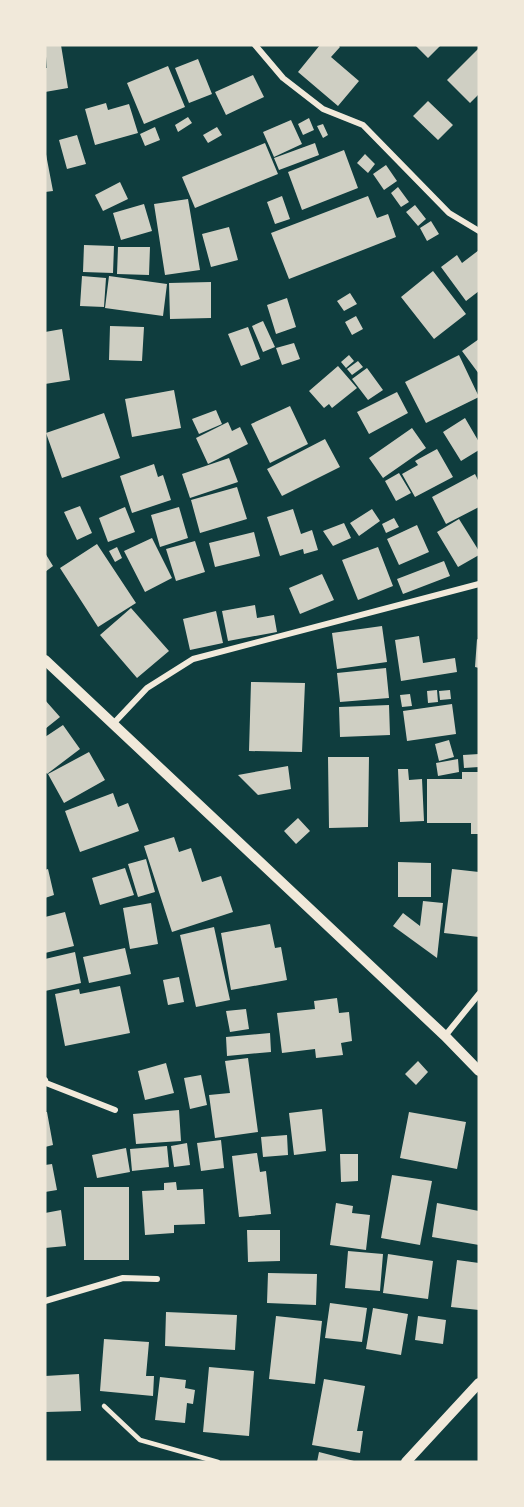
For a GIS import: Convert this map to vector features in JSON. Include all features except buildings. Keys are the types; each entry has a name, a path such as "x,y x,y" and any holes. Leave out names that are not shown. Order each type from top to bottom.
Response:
{"street":[{"path":"255,45 283,78 323,109 363,125 449,213 479,231"},
{"path":"113,724 147,688 193,659 479,584"},
{"path":"45,660 446,1036 479,1071"},
{"path":"446,1036 479,994"},
{"path":"45,1080 46,1083 115,1110"},
{"path":"45,1301 123,1278 157,1279"},
{"path":"406,1462 479,1383"}],"lane":[{"path":"104,1406 140,1440 219,1462"}]}
